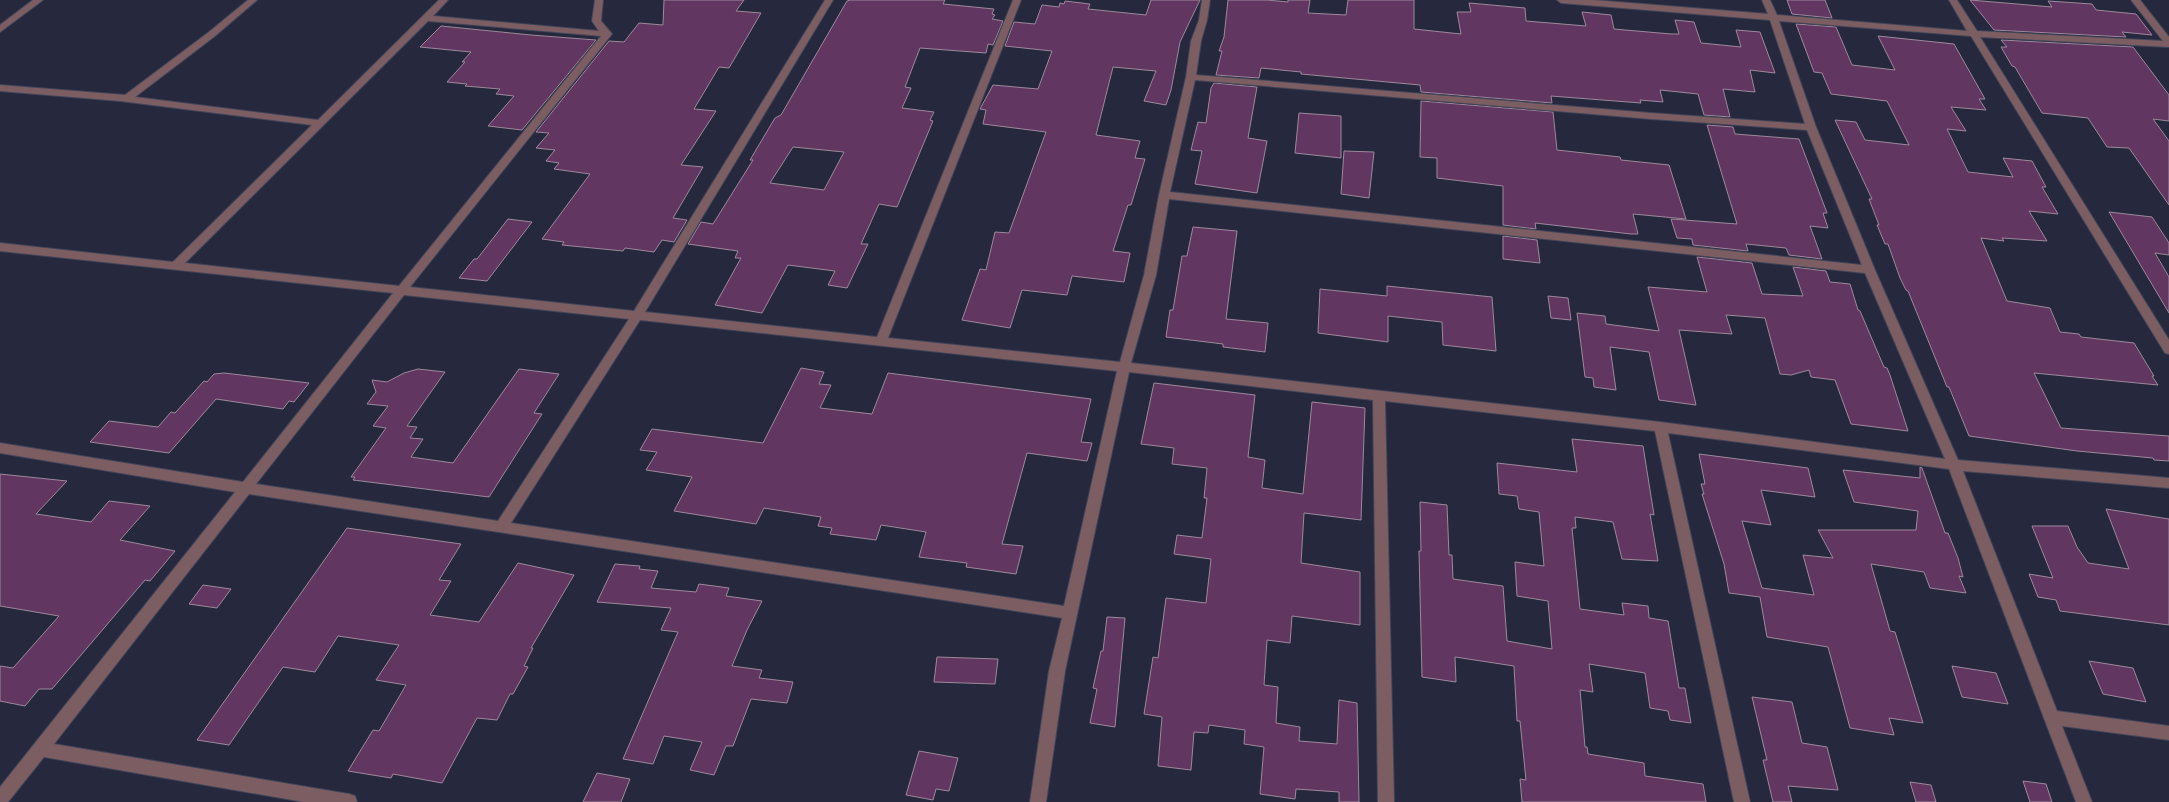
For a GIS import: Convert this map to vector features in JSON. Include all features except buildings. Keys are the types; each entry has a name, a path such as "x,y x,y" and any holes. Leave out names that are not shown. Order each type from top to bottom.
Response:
{"street":[{"path":"0,29 39,0"},
{"path":"126,99 212,34 253,0"},
{"path":"177,265 444,0"},
{"path":"599,0 596,21 607,34"},
{"path":"502,526 637,316 829,0"},
{"path":"881,342 1017,0"},
{"path":"1038,802 1057,671 1124,368 1150,275 1164,195 1206,0"},
{"path":"1561,0 1975,34 2169,44"},
{"path":"1766,0 1774,18 1811,127 1869,270 1954,465 2084,802"},
{"path":"1952,0 1975,34 2169,350"},
{"path":"2135,0 2169,44"},
{"path":"426,18 607,34"},
{"path":"0,800 401,291 607,34"},
{"path":"1191,76 1651,116 1811,127"},
{"path":"0,88 41,90 126,99 321,123"},
{"path":"1164,195 1869,270"},
{"path":"0,247 989,352 1660,427 1954,465 2169,483"},
{"path":"1379,396 1386,802"},
{"path":"1660,427 1742,802"},
{"path":"1,450 1071,613"},
{"path":"2050,717 2169,733"},
{"path":"41,749 348,802"}]}
